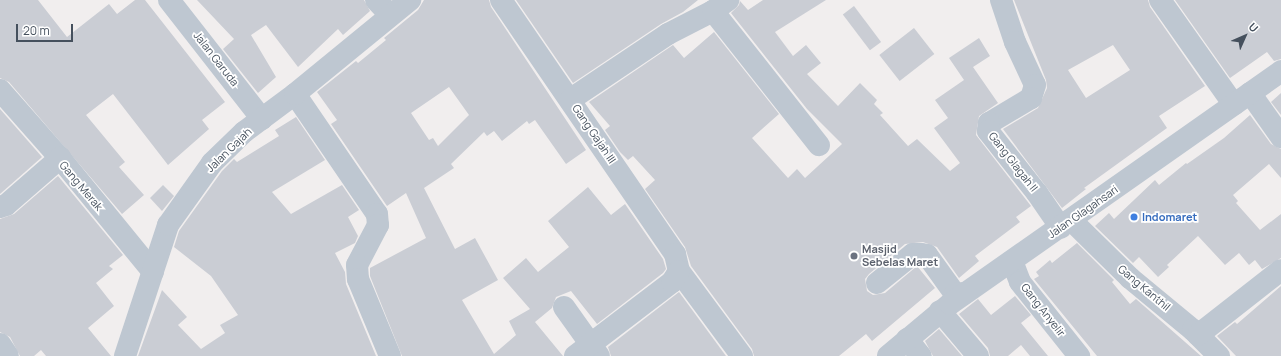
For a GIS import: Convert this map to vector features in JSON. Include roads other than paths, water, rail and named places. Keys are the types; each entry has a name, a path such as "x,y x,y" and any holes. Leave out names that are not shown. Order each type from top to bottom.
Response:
{"street":[{"name":"Jalan Garuda","path":"169,0 262,119"},
{"name":"Jalan Gajah","path":"126,356 168,225 187,196 212,163 262,119 295,94 383,8 410,0"},
{"name":"Gang Gajah III","path":"501,0 571,99 675,254 679,271"},
{"name":"Gang Glagah II","path":"1001,0 1015,42 1034,85 1030,98 989,123 988,131 1038,193 1066,224"},
{"path":"1160,0 1242,99 1281,137"},
{"path":"571,99 668,34 720,6 819,145"},
{"name":"Jalan Glagahsari","path":"888,356 940,311 1066,224 1281,71"},
{"path":"0,90 60,158"},
{"path":"295,94 377,214 378,225 357,265 358,279 390,356"},
{"name":"Gang Merak","path":"0,207 6,205 60,158 153,272"},
{"name":"Gang Kanthil","path":"1066,224 1198,336 1218,356"},
{"path":"877,283 913,254 921,254 927,255 955,294 965,293"},
{"name":"Gang Anyelir","path":"1012,261 1020,282 1079,356"},
{"path":"1198,336 1281,270"},
{"path":"564,307 588,352 672,282 679,271 742,356"},
{"path":"940,311 978,356"},
{"path":"908,339 921,356"},
{"path":"0,344 8,356"}],"place":[{"name":"Indomaret","path":"1134,217"},
{"name":"Masjid Sebelas Maret","path":"854,256"}]}
